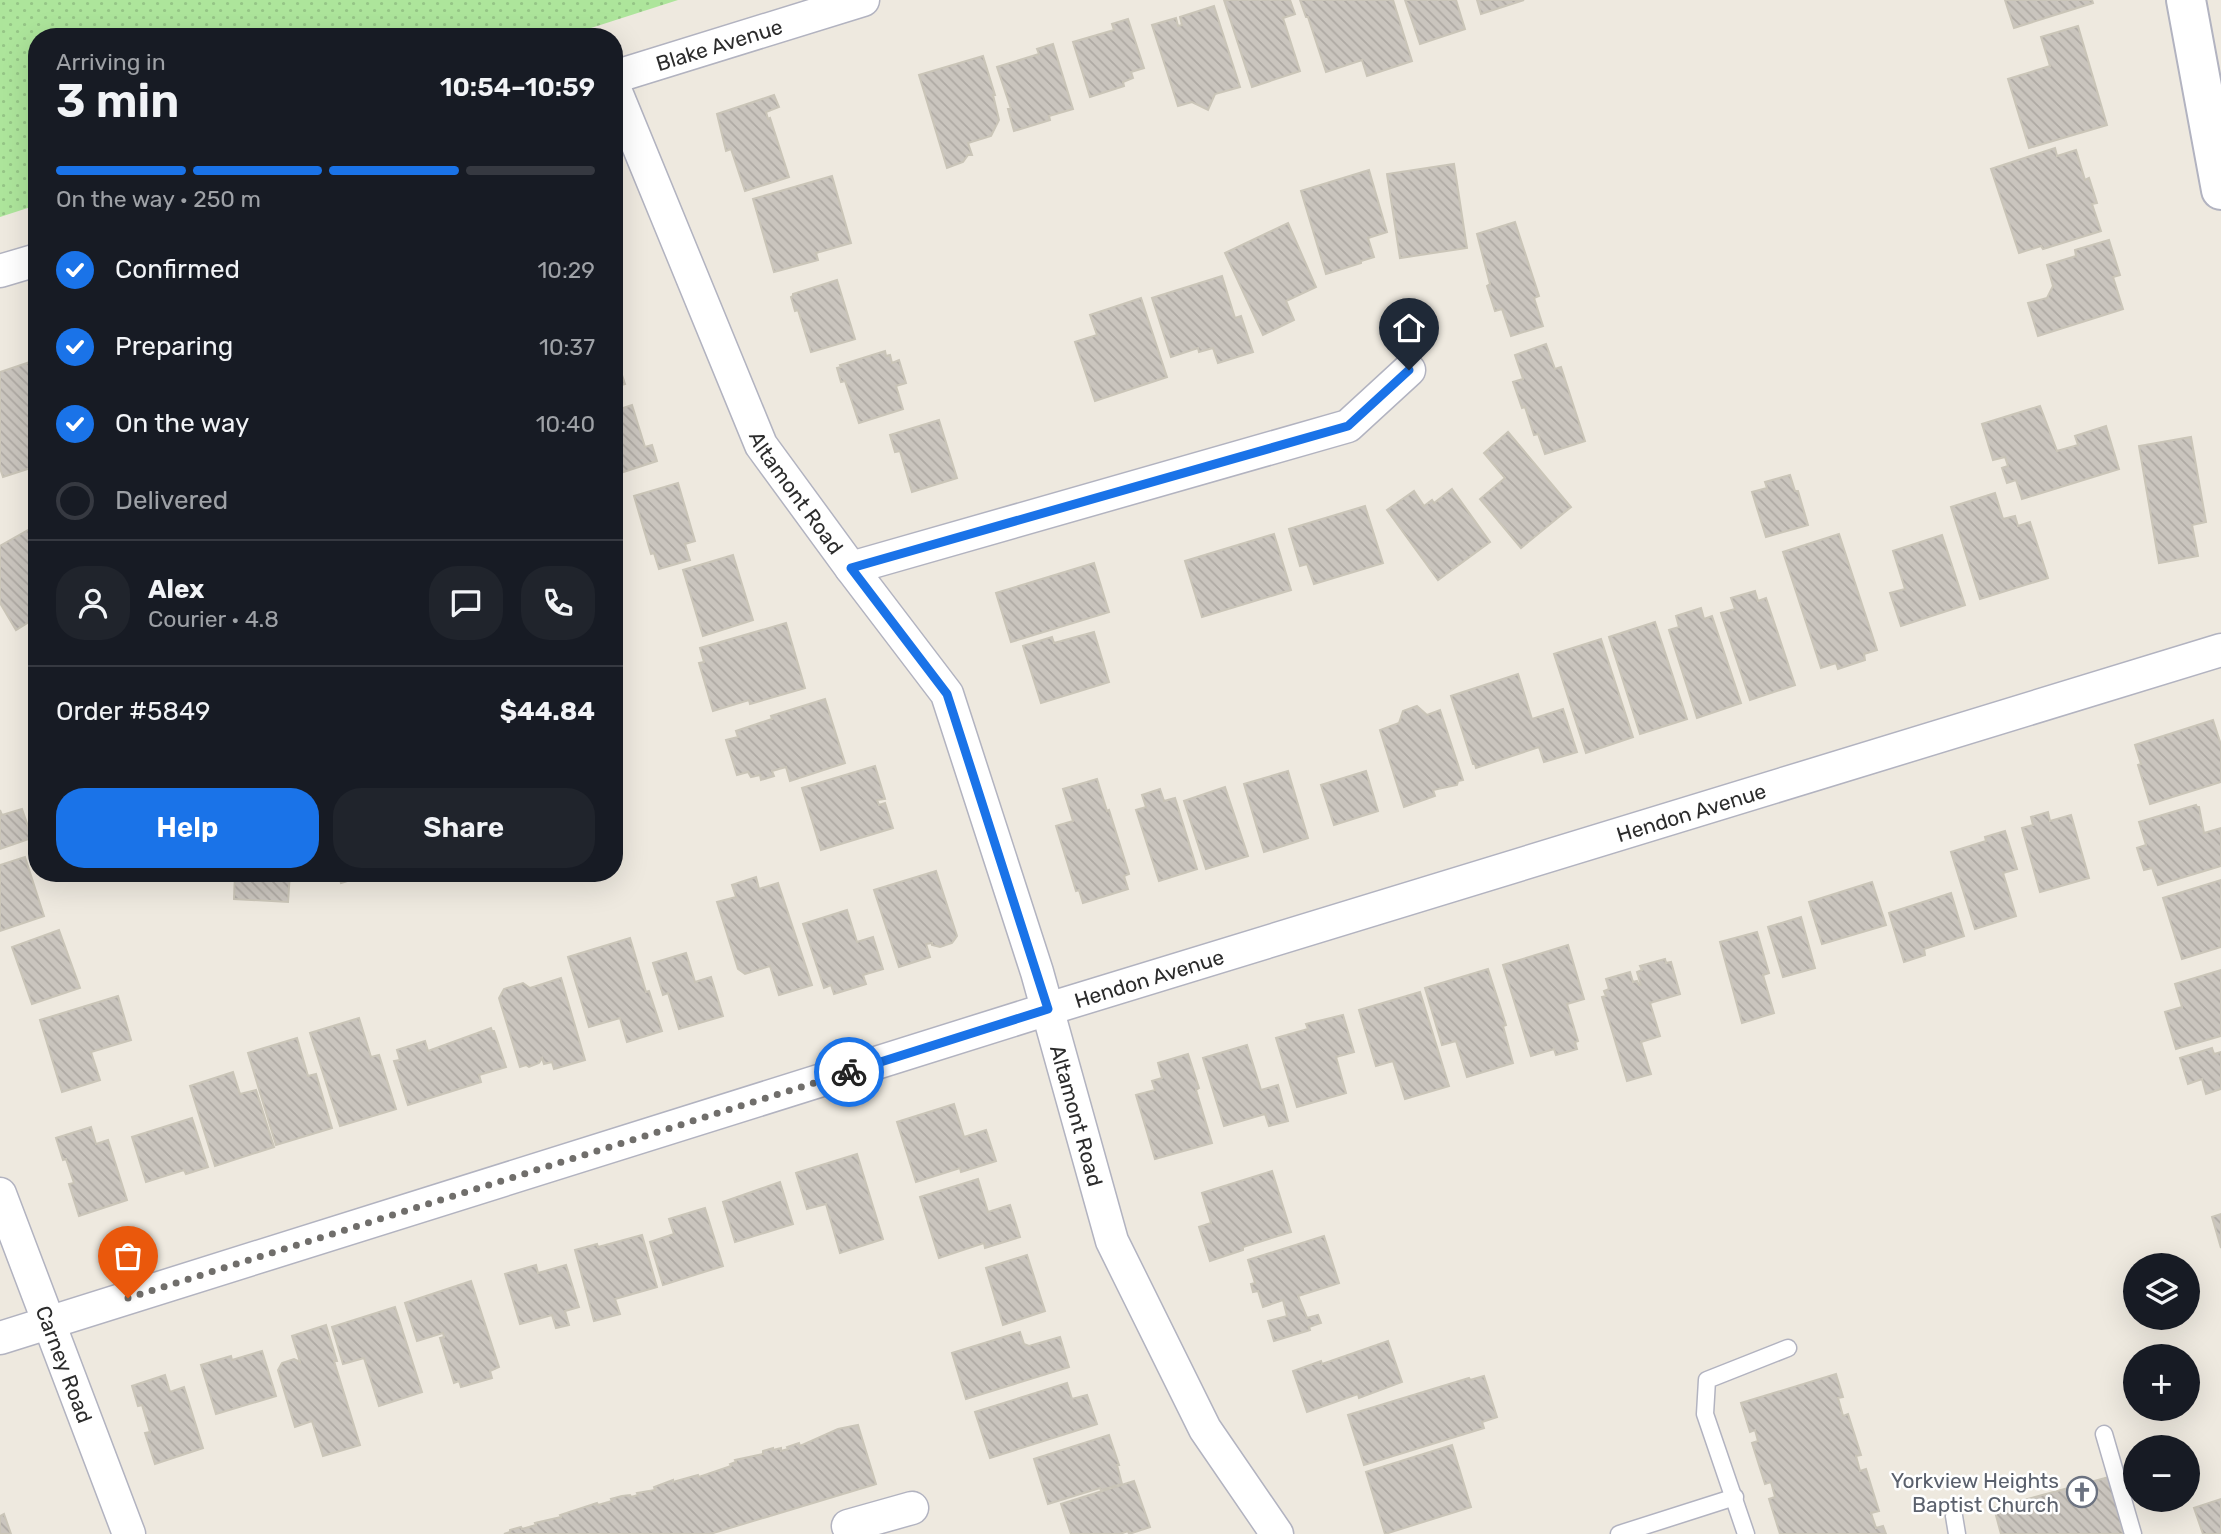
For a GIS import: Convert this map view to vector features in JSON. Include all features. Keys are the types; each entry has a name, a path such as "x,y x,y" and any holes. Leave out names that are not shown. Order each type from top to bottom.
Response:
{"street":[{"name":"Blake Avenue","path":"623,74 863,0"},
{"path":"2186,0 2219,171"},
{"name":"Altamont Road","path":"623,109 761,444 947,694 1048,1009 1112,1241 1205,1429 1277,1534"},
{"path":"0,271 28,263"},
{"path":"851,568 1348,426 1409,370"},
{"name":"Hendon Avenue","path":"0,1338 1048,1009 2221,650"},
{"name":"Carney Road","path":"0,1194 130,1534"},
{"path":"840,1531 912,1508"}],"lane":[{"path":"1746,1534 1704,1414 1707,1380 1788,1348"},
{"path":"2104,1434 2133,1534"},
{"path":"1619,1534 1735,1497"},
{"path":"1954,1516 1956,1534"}],"green space":[{"path":"0,0 678,0 591,28 28,28 28,208 0,217"}],"building":[{"path":"1224,0 1290,0 1295,14 1283,18 1300,71 1252,87"},
{"path":"1300,0 1393,0 1412,61 1367,76 1362,60 1326,72"},
{"path":"1405,0 1456,0 1465,29 1420,44"},
{"path":"1477,0 1524,0 1481,14"},
{"path":"2005,0 2092,0 2093,3 2014,28"},
{"path":"1214,6 1240,87 1215,94 1208,110 1192,102 1178,106 1152,25 1176,18 1178,26 1182,25 1180,17"},
{"path":"1128,19 1144,68 1131,72 1133,78 1123,82 1124,86 1090,97 1073,42 1114,30 1112,24"},
{"path":"2078,26 2107,125 2029,148 2008,79 2050,66 2041,37"},
{"path":"1053,44 1073,109 1049,116 1050,120 1014,131 1008,109 1011,109 997,67 1039,54 1037,49"},
{"path":"983,56 995,95 999,120 991,136 968,143 972,155 947,168 919,75"},
{"path":"774,95 779,107 766,112 789,177 745,191 731,149 726,151 717,114"},
{"path":"2055,148 2057,156 2076,150 2085,180 2089,178 2097,203 2092,204 2101,231 2043,249 2041,246 2019,253 1991,169"},
{"path":"1454,164 1467,248 1400,258 1387,174"},
{"path":"1369,170 1387,232 1368,238 1374,257 1326,274 1301,191"},
{"path":"832,176 851,243 816,253 818,260 774,272 753,199"},
{"path":"1515,222 1539,296 1534,298 1543,326 1511,336 1502,309 1495,311 1477,234"},
{"path":"1288,223 1316,287 1286,301 1294,320 1263,335 1225,253"},
{"path":"2109,240 2120,275 2113,277 2123,309 2038,336 2028,303 2047,298 2053,286 2047,265 2076,256 2075,250"},
{"path":"1222,276 1235,318 1241,316 1253,352 1218,363 1213,348 1199,352 1198,348 1171,357 1152,298"},
{"path":"837,280 855,339 811,352 798,310 795,311 791,297 793,294"},
{"path":"1141,298 1167,377 1095,401 1075,342 1097,335 1090,315"},
{"path":"1546,344 1555,369 1561,367 1585,441 1545,454 1538,434 1534,435 1525,407 1522,408 1513,382 1523,379 1515,355"},
{"path":"885,351 886,356 890,355 892,363 899,360 906,383 896,386 903,409 859,423 845,381 841,382 837,368"},
{"path":"28,363 28,469 3,477 0,468 0,372"},
{"path":"632,405 645,447 652,445 657,461 623,472 623,408"},
{"path":"2040,406 2057,451 2078,445 2075,436 2106,426 2119,469 2022,499 2016,480 2007,483 2002,468 2008,466 2005,457 1993,460 1982,424"},
{"path":"939,420 957,478 912,492 900,451 895,452 890,435"},
{"path":"1508,432 1571,507 1521,548 1480,499 1505,478 1484,453"},
{"path":"2191,437 2206,522 2192,525 2198,556 2159,563 2139,446"},
{"path":"1790,475 1795,491 1798,491 1808,525 1766,537 1752,492 1767,488 1765,482"},
{"path":"678,483 695,541 685,544 690,560 659,569 654,553 651,554 634,496"},
{"path":"1452,489 1490,542 1438,580 1387,510 1414,491 1424,506 1432,500 1434,503"},
{"path":"1995,493 2003,519 2015,516 2018,526 2030,522 2048,578 1980,599 1951,507"},
{"path":"1365,506 1383,563 1314,584 1307,564 1300,566 1289,529"},
{"path":"28,530 28,623 16,630 0,603 0,546"},
{"path":"1274,534 1291,590 1202,617 1185,561"},
{"path":"1839,534 1877,650 1864,654 1865,660 1838,669 1836,663 1821,668 1783,552"},
{"path":"1942,535 1965,605 1901,626 1890,593 1905,589 1893,551"},
{"path":"733,555 753,620 703,636 683,570"},
{"path":"1094,563 1109,612 1011,642 996,593"},
{"path":"1755,591 1758,601 1766,598 1795,685 1750,700 1721,613 1735,609 1731,598"},
{"path":"1701,608 1704,619 1712,616 1741,703 1697,718 1669,630 1679,627 1676,616"},
{"path":"1655,622 1687,719 1640,734 1609,637"},
{"path":"786,623 805,688 750,704 749,700 713,711 699,663 704,662 700,648"},
{"path":"1094,632 1109,682 1041,703 1023,646 1052,637 1054,643"},
{"path":"1601,639 1633,737 1586,753 1554,654"},
{"path":"1518,674 1532,719 1563,709 1577,752 1544,762 1539,747 1476,768 1451,696"},
{"path":"825,699 845,763 790,781 786,767 772,771 774,776 761,780 760,775 751,777 748,772 737,775 726,740 738,737 736,731 772,719 771,716"},
{"path":"1417,706 1427,715 1440,710 1463,780 1458,781 1457,785 1433,790 1435,796 1404,807 1380,730 1399,723 1403,711"},
{"path":"2213,720 2221,745 2221,782 2150,804 2135,745"},
{"path":"875,766 885,799 877,800 879,805 885,803 893,828 821,850 802,788"},
{"path":"1288,771 1308,838 1264,852 1244,784"},
{"path":"1366,771 1378,811 1334,825 1321,785"},
{"path":"1097,779 1129,874 1124,876 1128,889 1083,903 1079,890 1076,891 1056,826 1073,821 1063,789"},
{"path":"1225,787 1248,856 1206,869 1184,801"},
{"path":"1160,789 1164,801 1175,798 1197,869 1159,881 1136,810 1146,807 1142,795"},
{"path":"2196,805 2199,807 2204,833 2221,828 2221,866 2158,885 2152,868 2144,870 2137,848 2146,845 2139,822"},
{"path":"22,809 28,826 28,839 0,849 0,810 2,815"},
{"path":"2048,812 2050,821 2071,815 2089,878 2040,892 2022,828 2033,825 2031,817"},
{"path":"2005,831 2017,869 2003,873 2016,916 1975,929 1951,852 1986,841 1985,837"},
{"path":"25,857 28,882 33,882 44,916 0,931 0,865"},
{"path":"936,871 957,936 952,943 940,947 932,943 926,944 930,957 899,967 874,890"},
{"path":"756,877 759,889 778,883 812,985 779,995 770,966 745,974 738,969 717,902 736,897 732,885"},
{"path":"2221,880 2221,947 2182,959 2163,898"},
{"path":"235,882 289,882 288,902 234,899"},
{"path":"1872,882 1886,925 1822,944 1809,902"},
{"path":"1951,893 1964,936 1924,949 1925,955 1904,962 1889,913"},
{"path":"847,910 857,942 873,937 883,969 863,975 866,984 834,994 831,985 824,988 803,924"},
{"path":"1801,917 1815,968 1783,977 1768,927"},
{"path":"59,930 80,988 32,1004 12,947"},
{"path":"1757,932 1769,973 1763,975 1774,1013 1742,1023 1720,942"},
{"path":"630,938 646,992 649,991 662,1031 627,1042 620,1018 589,1027 568,957"},
{"path":"1568,945 1584,999 1567,1004 1578,1041 1575,1042 1577,1049 1556,1055 1554,1049 1531,1056 1503,965"},
{"path":"686,953 695,982 711,977 723,1016 679,1029 668,993 663,995 653,963"},
{"path":"1665,959 1666,963 1671,962 1680,994 1650,1003 1660,1036 1641,1042 1651,1074 1627,1081 1602,997 1606,996 1604,991 1609,989 1606,979 1630,972 1633,982 1637,981 1641,985 1637,972 1642,970 1640,966"},
{"path":"1488,969 1506,1025 1503,1026 1513,1063 1467,1077 1456,1041 1442,1045 1425,988"},
{"path":"2221,970 2221,1036 2176,1049 2165,1012 2182,1007 2175,984"},
{"path":"561,978 585,1060 554,1069 552,1062 544,1064 542,1058 539,1063 520,1067 499,998 504,989 523,983 530,988"},
{"path":"1420,992 1449,1086 1405,1099 1393,1061 1376,1066 1359,1010"},
{"path":"118,996 131,1040 91,1052 100,1080 62,1092 40,1020"},
{"path":"1343,1015 1354,1052 1336,1057 1346,1093 1297,1107 1276,1038 1308,1029 1306,1024"},
{"path":"359,1018 371,1057 379,1055 396,1109 340,1126 310,1033"},
{"path":"491,1028 506,1067 479,1075 481,1082 408,1105 394,1061 400,1060 397,1050 425,1041 428,1051"},
{"path":"297,1038 308,1076 316,1074 332,1128 276,1145 248,1053"},
{"path":"1247,1045 1261,1090 1278,1085 1288,1121 1269,1126 1265,1114 1224,1126 1203,1058"},
{"path":"2212,1048 2214,1054 2221,1052 2221,1089 2206,1094 2202,1079 2188,1084 2180,1058"},
{"path":"1188,1054 1212,1143 1155,1159 1136,1095 1155,1090 1152,1081 1162,1078 1158,1063"},
{"path":"233,1072 240,1094 256,1090 274,1147 215,1166 190,1086"},
{"path":"954,1104 964,1137 986,1130 996,1161 961,1172 960,1168 916,1182 897,1122"},
{"path":"192,1118 208,1167 186,1174 184,1170 146,1182 132,1137"},
{"path":"91,1127 96,1144 108,1140 127,1200 79,1216 69,1184 74,1183 56,1138"},
{"path":"857,1154 883,1239 840,1253 826,1204 807,1209 796,1173"},
{"path":"1272,1171 1291,1232 1210,1261 1199,1227 1211,1223 1202,1193"},
{"path":"978,1179 988,1212 1010,1205 1020,1237 985,1248 984,1243 939,1258 920,1197"},
{"path":"780,1182 793,1224 735,1242 723,1202"},
{"path":"705,1208 723,1266 663,1285 650,1242 674,1234 669,1219"},
{"path":"2221,1214 2221,1248 2212,1217"},
{"path":"642,1235 657,1287 615,1299 620,1314 594,1321 575,1250"},
{"path":"1324,1236 1339,1283 1298,1296 1307,1318 1318,1315 1321,1323 1309,1327 1310,1330 1274,1341 1268,1321 1287,1316 1283,1300 1263,1307 1258,1291 1253,1292 1251,1284 1255,1283 1248,1260"},
{"path":"1027,1255 1045,1311 1003,1325 986,1268"},
{"path":"536,1265 538,1273 566,1265 579,1307 565,1311 569,1325 556,1328 552,1315 520,1324 505,1274"},
{"path":"471,1281 499,1367 490,1371 492,1378 461,1387 459,1381 454,1383 440,1338 444,1337 443,1333 417,1341 405,1303"},
{"path":"395,1307 422,1392 379,1406 364,1358 343,1364 332,1327"},
{"path":"326,1325 337,1361 334,1361 360,1445 323,1456 312,1421 295,1427 278,1370 282,1363 294,1359 300,1362 292,1336"},
{"path":"1020,1332 1024,1344 1029,1346 1060,1337 1069,1367 966,1399 952,1353"},
{"path":"1388,1341 1402,1382 1359,1398 1358,1394 1307,1412 1293,1371"},
{"path":"262,1351 276,1396 216,1414 201,1365"},
{"path":"1836,1374 1843,1397 1838,1398 1843,1416 1848,1414 1861,1455 1856,1456 1860,1471 1866,1469 1879,1511 1871,1513 1876,1528 1883,1526 1886,1534 1780,1534 1769,1499 1775,1497 1771,1482 1765,1484 1752,1443 1758,1441 1755,1430 1750,1432 1741,1403"},
{"path":"165,1375 170,1392 184,1387 203,1448 155,1464 145,1433 150,1432 142,1405 138,1406 132,1386"},
{"path":"1484,1376 1497,1417 1482,1422 1484,1428 1364,1465 1348,1415 1469,1378 1470,1380"},
{"path":"1067,1383 1072,1399 1087,1395 1097,1424 990,1458 975,1412"},
{"path":"858,1425 876,1484 710,1534 504,1534 597,1503 598,1505 622,1496 631,1497 638,1495 637,1493 655,1490 654,1487 673,1480 698,1475 699,1477 731,1466 735,1460 763,1454 763,1451 781,1448 781,1451 799,1443 800,1446 838,1429"},
{"path":"1109,1435 1122,1484 1048,1504 1034,1459"},
{"path":"1452,1445 1471,1507 1385,1534 1366,1472"},
{"name":"Yorkview Heights Baptist Church","path":"2109,1477 2124,1534 2001,1534 1994,1508"},
{"path":"1134,1481 1150,1527 1129,1534 1128,1531 1120,1534 1071,1534 1061,1504"},
{"path":"2221,1499 2221,1534 2203,1534 2195,1512 2200,1512 2200,1506"},
{"path":"4,1514 11,1534 0,1534 0,1516"}],"way so far":[{"path":"128,1298 849,1072"}],"place":[{"name":"Yorkview Heights Baptist Church","path":"2082,1492"}],"route":[{"path":"849,1072 1048,1009 947,694 851,568 1348,426 1409,370"}]}
